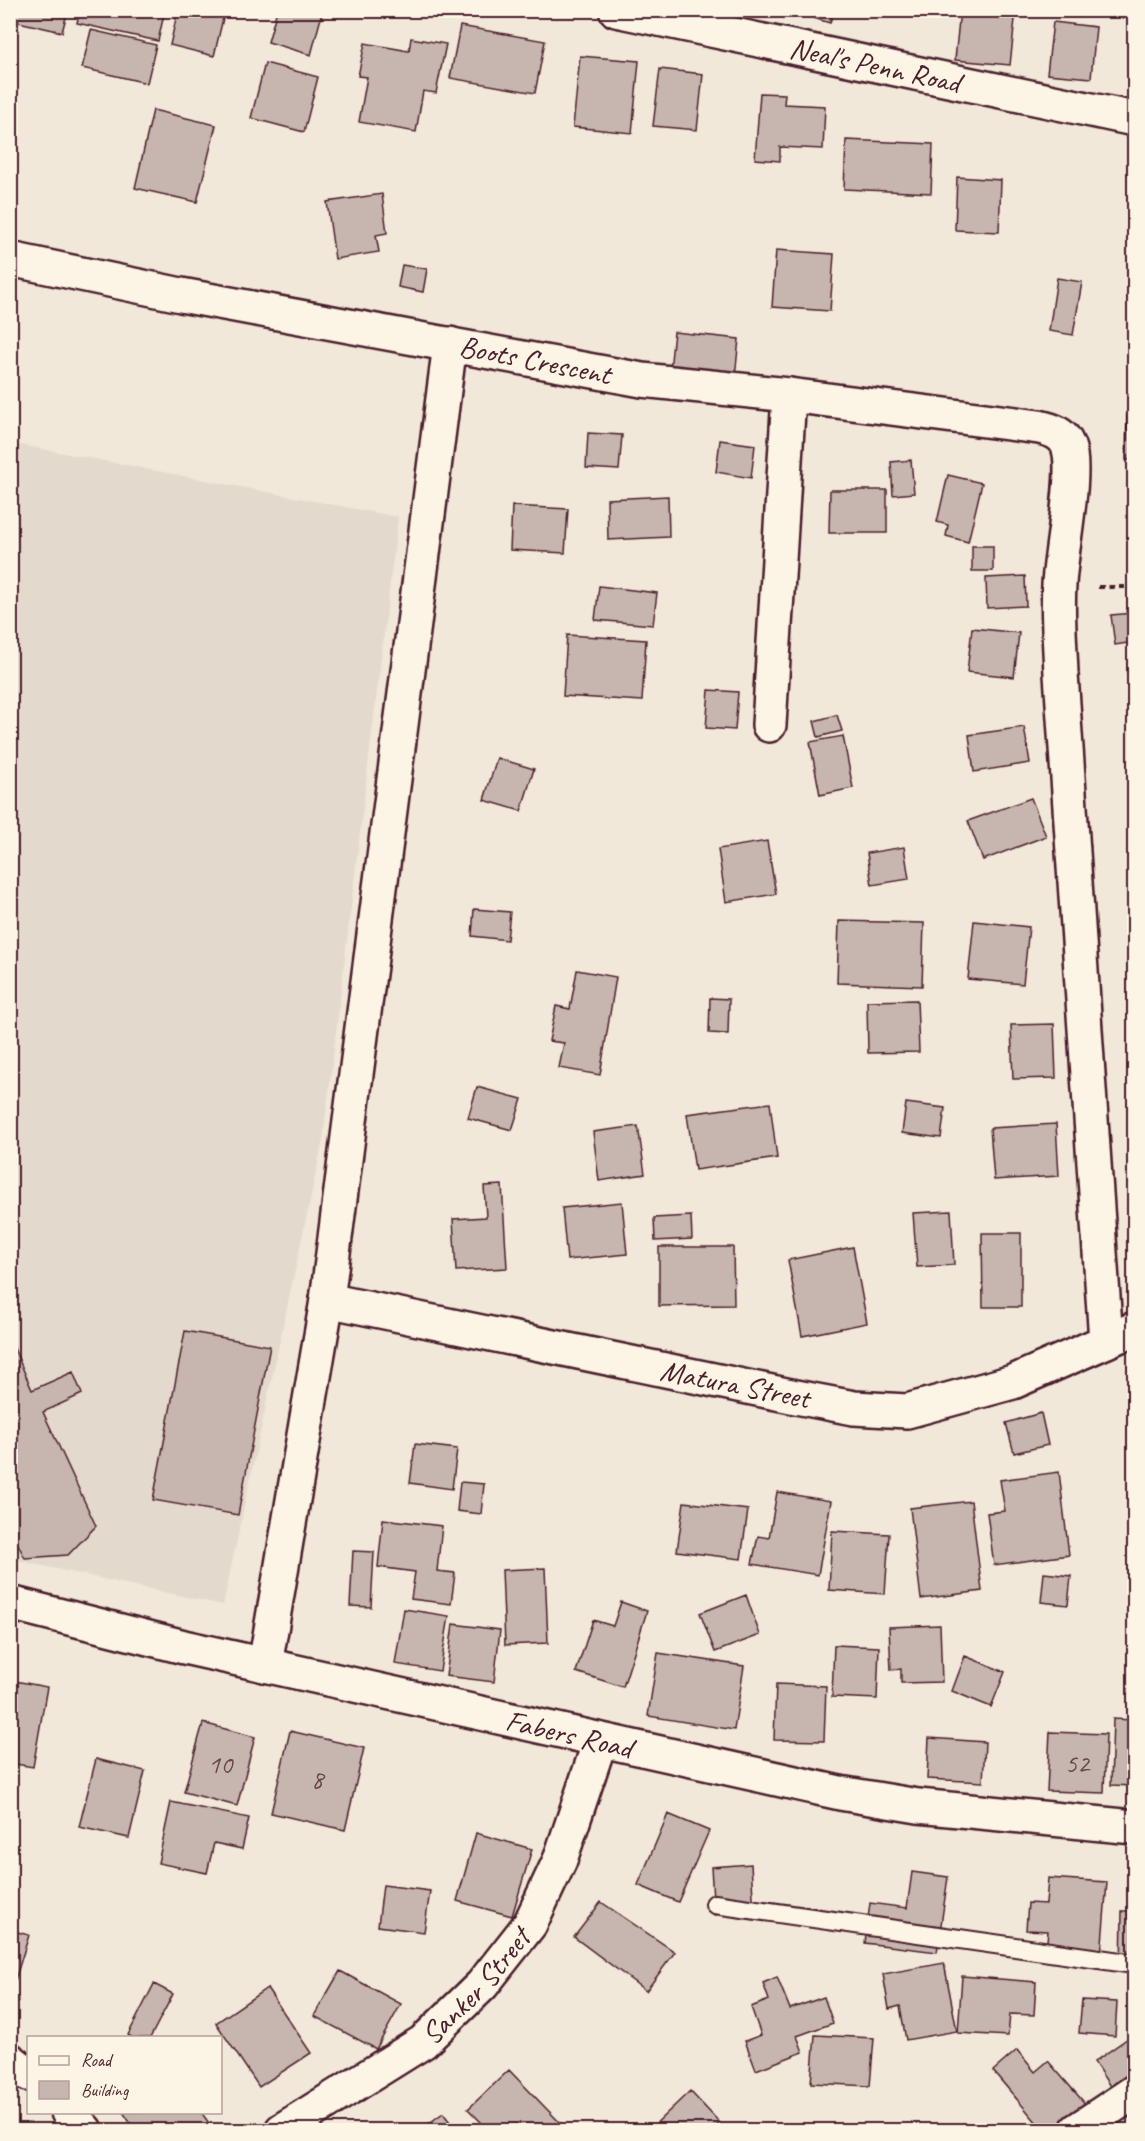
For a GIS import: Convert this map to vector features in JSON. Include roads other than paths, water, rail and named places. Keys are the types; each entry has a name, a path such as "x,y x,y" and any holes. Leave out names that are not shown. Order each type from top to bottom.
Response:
{"street":[{"name":"Neal's Penn Road","path":"616,10 1134,119"},
{"name":"Boots Crescent","path":"10,259 181,295 642,380 789,395 1039,428 1062,436 1069,448 1071,469 1059,586 1061,674 1120,1335"},
{"path":"265,1665 327,1300 450,344"},
{"path":"769,725 789,395"},
{"name":"Matura Street","path":"327,1300 796,1397 854,1408 907,1411 1013,1382 1120,1335"},
{"name":"Fabers Road","path":"10,1603 184,1647 840,1793 918,1806 1134,1827"},
{"name":"Sanker Street","path":"282,2130 423,2042 482,1985 530,1924 560,1860 600,1741"},
{"path":"10,2060 27,2073"},
{"path":"1077,2130 1134,2091"},
{"path":"70,2114 85,2130"}],"lane":[{"path":"715,1904 1134,1964"}]}
